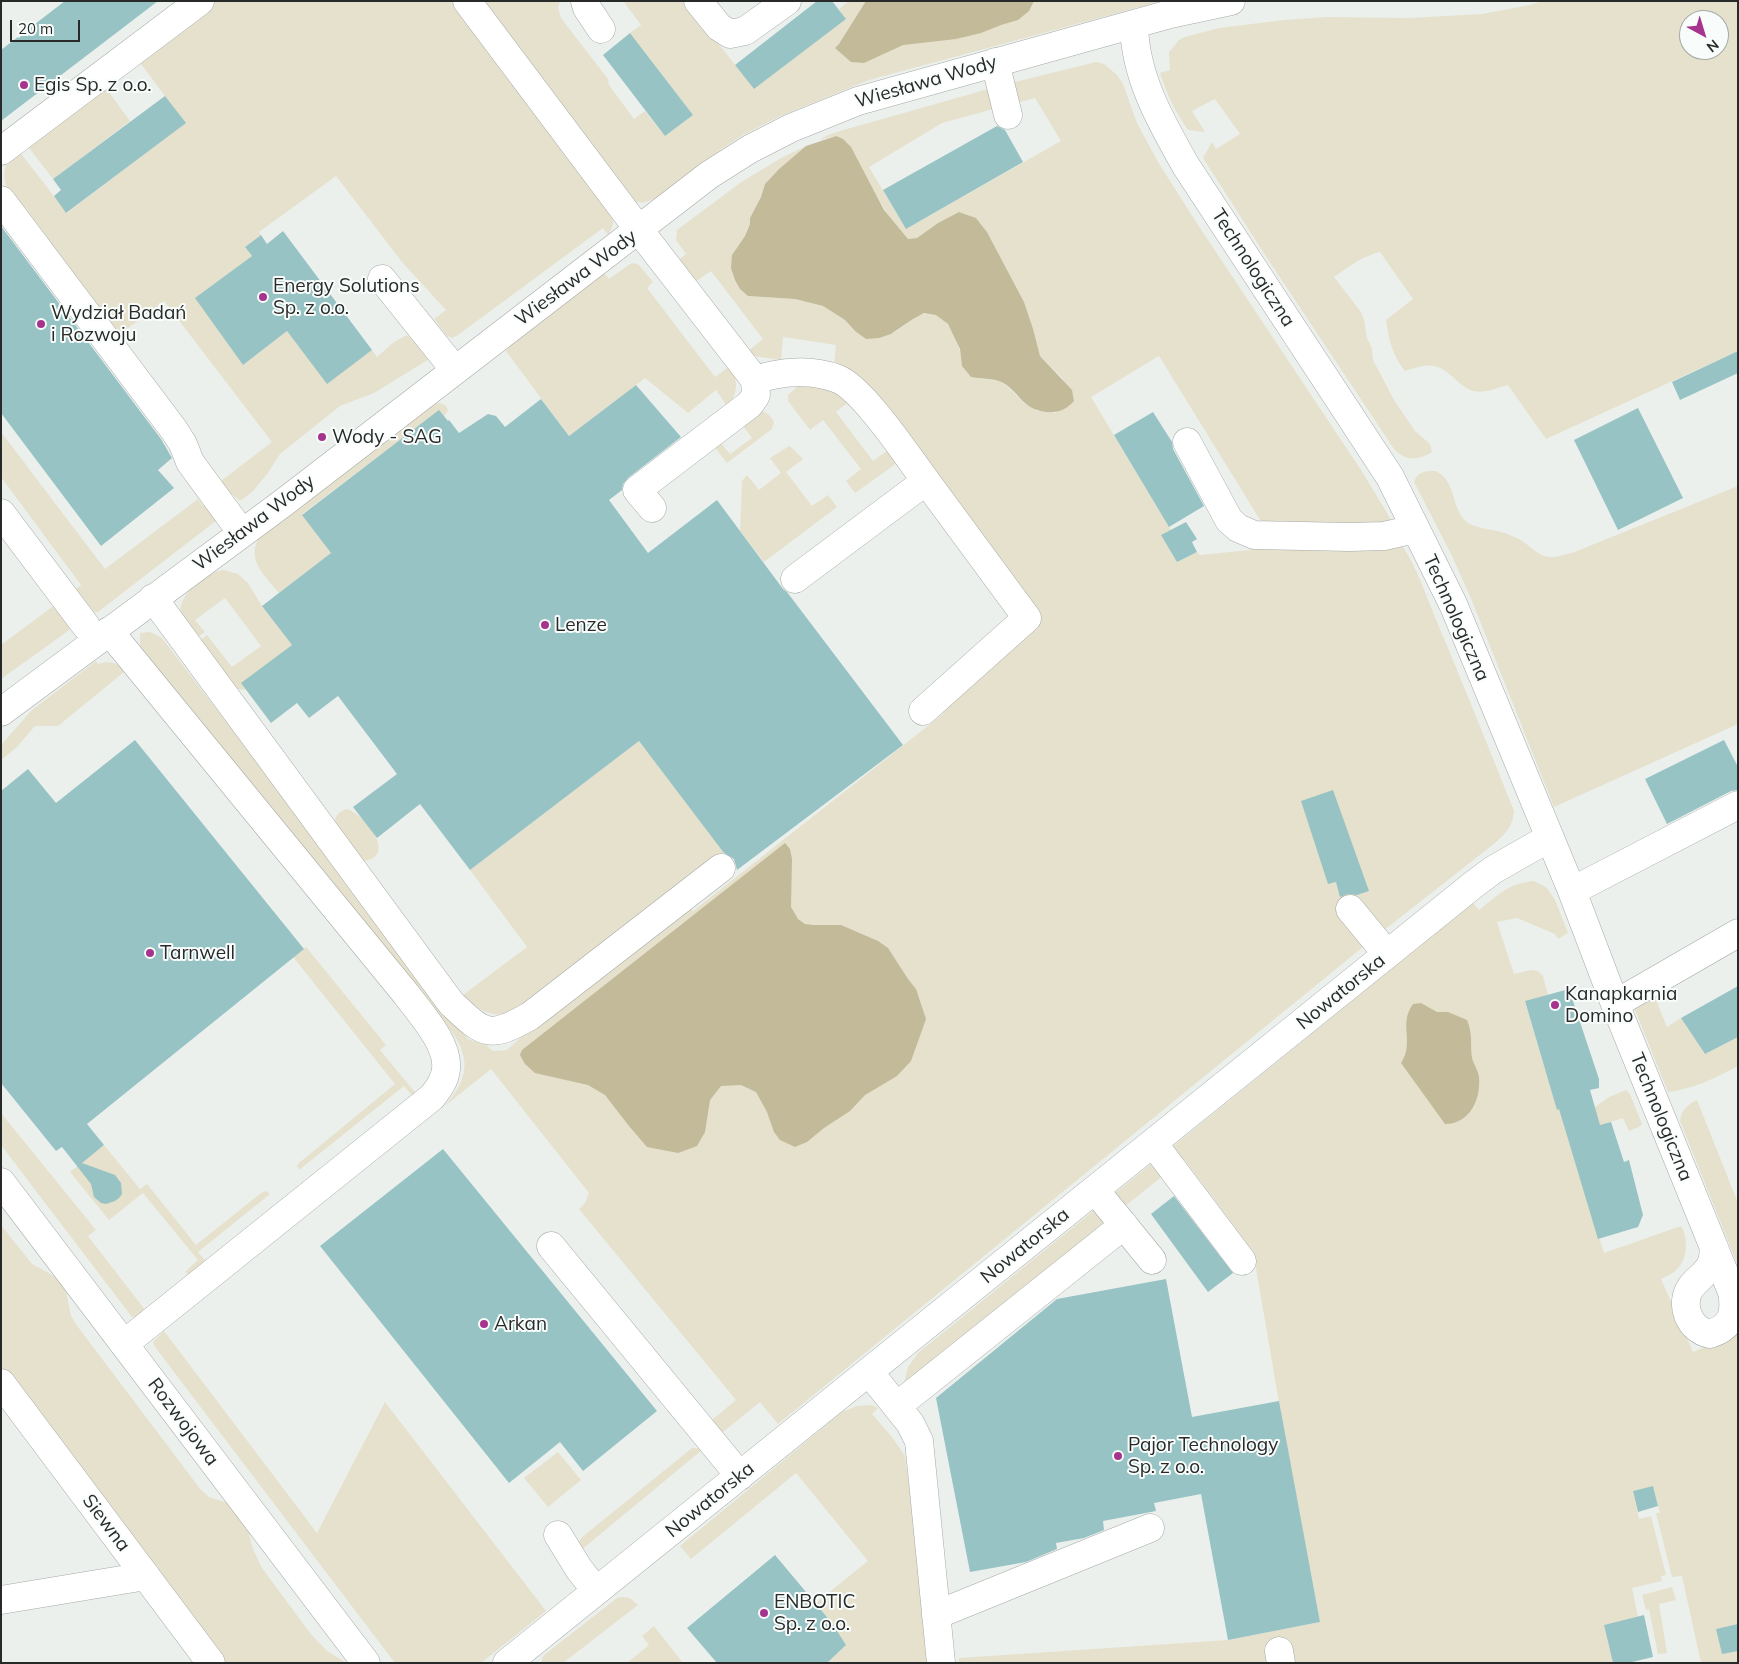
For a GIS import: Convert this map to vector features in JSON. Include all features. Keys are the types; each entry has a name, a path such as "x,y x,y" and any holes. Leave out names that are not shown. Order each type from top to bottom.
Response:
{"street":[{"path":"1,151 200,1"},
{"path":"467,1 639,230 755,380 756,395 750,404 637,490 652,508"},
{"path":"584,1 600,28"},
{"path":"698,1 719,27 730,34 745,31 787,1"},
{"name":"Wiesława Wody","path":"1,712 98,628 153,598 283,503 708,176 750,148 791,128 858,101 1170,14 1230,1"},
{"name":"Technologiczna","path":"1134,25 1134,46 1138,61 1162,124 1186,166 1390,477 1453,604 1572,892 1615,1004 1714,1246"},
{"path":"995,62 1008,115"},
{"path":"1,200 174,430 183,444 190,462 242,533"},
{"path":"382,278 455,370"},
{"path":"755,380 787,372 805,373 839,380 859,394 1027,618 923,710"},
{"path":"1186,442 1229,520 1238,528 1254,535 1384,536 1416,529"},
{"path":"795,580 926,481"},
{"path":"1,513 406,994 434,1032 444,1051 446,1068 442,1084 432,1097 124,1344"},
{"path":"153,598 452,1003 475,1026 492,1032 507,1029 530,1016 721,868"},
{"path":"1572,892 1738,805"},
{"name":"Nowatorska","path":"506,1663 1493,870 1549,838"},
{"path":"1350,910 1387,954"},
{"path":"1615,1004 1738,934"},
{"path":"1153,1143 1242,1261"},
{"name":"Rozwojowa","path":"1,1182 366,1663"},
{"path":"1095,1190 1152,1260"},
{"path":"897,1406 1124,1225"},
{"path":"551,1246 740,1476"},
{"path":"869,1372 910,1423 919,1441 941,1663"},
{"name":"Siewna","path":"1,1383 210,1663"},
{"path":"936,1615 1150,1528"},
{"path":"558,1535 579,1570 596,1591"},
{"path":"2,1599 146,1576"}],"shaded area":[{"path":"213,1 453,1 612,213 613,219 608,235 603,228 452,338 446,335 434,319 446,310 402,262 336,176 259,232 261,235 245,247 252,256 196,298 243,365 287,331 327,383 372,350 377,357 394,342 407,335 431,358 374,393 340,406 280,454 268,473 253,491 242,500 239,500 229,492 221,481 272,442 164,301 119,335 25,207 19,204 10,194 4,175 7,162 19,151 67,213 185,123 138,60"},
{"path":"478,1 560,1 558,8 561,18 608,79 609,85 634,119 645,111 665,136 693,115 630,33 641,25 623,1 685,1 754,89 845,19 839,9 849,1 1162,1 869,80 778,117 743,135 656,198 643,202 634,201"},
{"path":"866,1 1034,1 1029,11 1018,20 981,33 956,39 903,45 864,63 851,62 835,48"},
{"path":"1543,1 1738,1 1738,351 1546,439 1508,385 1477,392 1460,384 1448,373 1436,366 1425,366 1405,371 1392,347 1386,320 1413,299 1380,252 1356,262 1334,277 1361,312 1367,338 1372,348 1373,360 1394,400 1415,431 1430,444 1432,452 1422,457 1407,458 1394,449 1203,158 1212,142 1216,149 1240,134 1215,99 1192,111 1205,132 1188,130 1172,103 1160,73 1170,70 1169,52 1179,40 1219,28 1327,17 1408,18 1482,14"},
{"path":"1096,62 1104,64 1117,75 1123,84 1137,123 1158,162 1363,473 1390,518 1391,524 1262,523 1159,356 1091,397 1171,530 1162,535 1177,562 1197,552 1200,555 1281,547 1401,545 1406,551 1420,580 1485,738 1514,811 1512,821 1506,832 1495,843 1374,938 778,1424 760,1402 718,1436 710,1424 712,1420 736,1400 579,1209 585,1203 589,1193 491,1069 445,1106 458,1088 464,1070 462,1052 452,1032 147,658 140,646 140,633 150,632 162,638 468,1039 486,1045 493,1051 507,1050 527,1032 689,907 693,911 943,714 946,703 1039,618 868,384 852,372 834,366 836,345 783,337 781,360 753,356 747,352 763,339 711,271 695,282 678,260 686,254 676,240 677,230 740,183 781,158 806,146 765,184 761,197 750,218 750,224 745,236 732,255 740,289 748,296 795,299 823,306 845,320 855,331 890,334 923,314 932,313 940,317 952,331 959,349 962,366 981,379 998,380 1024,403 1037,411 1056,413 1063,379 1040,356 1024,302 987,232 976,218 959,212 938,223 917,238 908,239 891,220 868,181 836,136 819,140 840,131 992,88 997,108 942,123 869,167 906,229 1061,141 1035,98 1016,103 1011,83"},
{"path":"103,84 130,121 53,179 26,144"},
{"path":"836,136 843,139 851,147 884,210 908,239 917,238 938,223 959,212 976,218 987,232 1024,302 1040,356 1072,390 1074,401 1071,404 1065,409 1054,412 1037,410 1030,407 1011,388 999,381 971,377 962,366 960,349 948,324 936,315 924,313 891,334 879,338 866,339 845,320 823,306 795,299 748,296 740,289 731,268 732,255 745,236 750,224 750,218 761,197 765,184 806,146"},
{"path":"634,263 639,265 653,282 647,288 715,377 730,366 736,381 734,397 727,406 716,390 688,413 645,378 569,436 506,351 513,343 604,273 609,279"},
{"path":"799,385 835,387 851,400 836,412 873,461 888,450 897,463 855,493 846,481 861,469 823,420 810,430 788,401 788,395"},
{"path":"439,403 447,408 448,411 444,416 439,411 302,514 331,553 279,593 263,574 256,561 255,547 258,539 431,405"},
{"path":"759,411 771,417 774,422 772,429 727,463 714,446 720,442 730,454 752,438 741,423"},
{"path":"1,432 105,569 198,499 203,506 207,503 217,520 98,612 94,612 76,589 81,585 1,477"},
{"path":"789,446 803,459 786,472 812,506 828,495 837,507 764,562 740,531 742,481 747,475 759,490 781,473 770,458"},
{"path":"1436,471 1447,480 1459,511 1466,521 1476,526 1505,533 1519,539 1540,554 1552,557 1572,553 1738,486 1738,724 1554,807 1470,596 1414,482 1422,472"},
{"path":"223,570 238,574 248,583 262,606 292,645 242,683 245,690 230,688 196,643 207,635 232,667 261,646 225,598 195,620 205,632 194,640 181,620 180,611 186,594 199,581 215,572"},
{"path":"56,604 70,627 68,631 1,679 1,645"},
{"path":"96,661 98,664 109,662 116,664 124,672 58,726 35,726 16,748 1,760 1,745 32,710"},
{"path":"639,741 724,852 523,1008 497,1015 490,1014 477,1007 463,995 527,947 470,870"},
{"path":"347,809 362,819 375,835 378,852 373,858 363,861 335,822 338,814"},
{"path":"785,843 790,849 792,859 791,907 798,919 805,924 841,925 878,941 888,948 916,989 926,1019 911,1061 897,1076 865,1095 850,1111 807,1142 795,1147 780,1140 774,1132 767,1112 756,1092 741,1085 721,1086 710,1100 705,1132 697,1146 678,1153 647,1147 605,1095 588,1085 535,1073 525,1064 520,1055 522,1050"},
{"path":"1534,881 1547,888 1555,900 1568,933 1558,939 1555,934 1517,918 1497,922 1514,974 1531,970 1538,971 1543,976 1548,995 1525,1002 1557,1109 1595,1107 1609,1097 1626,1090 1630,1094 1642,1124 1629,1131 1623,1118 1567,1136 1604,1253 1681,1226 1686,1242 1684,1259 1676,1270 1661,1279 1693,1352 1738,1333 1738,1663 1701,1663 1682,1576 1672,1577 1656,1513 1660,1513 1653,1487 1633,1491 1639,1519 1651,1516 1666,1575 1661,1576 1662,1581 1632,1588 1638,1617 1604,1625 1613,1663 958,1663 959,1658 1228,1640 1320,1622 1286,1443 1253,1251 1184,1159 904,1383 908,1367 918,1353 1473,903 1479,910 1511,887"},
{"path":"306,947 386,1045 380,1050 419,1097 415,1099 404,1086 299,1170 297,1166 299,1163 395,1084 293,957"},
{"path":"1654,995 1667,1027 1681,1018 1705,1054 1738,1037 1738,1066 1696,1085 1668,1092 1633,1005"},
{"path":"1421,1003 1437,1012 1448,1012 1467,1020 1469,1025 1472,1058 1479,1077 1478,1094 1472,1109 1461,1120 1454,1123 1445,1124 1401,1063 1407,1048 1406,1026 1409,1011 1413,1004"},
{"path":"1697,1100 1738,1203 1738,1266 1680,1121 1685,1108"},
{"path":"1,1113 96,1230 88,1236 149,1315 137,1318 132,1317 1,1145"},
{"path":"104,1145 140,1189 147,1184 196,1245 261,1193 266,1191 270,1194 198,1252 210,1266 189,1275 185,1272 198,1260 143,1193 109,1220 70,1172"},
{"path":"1,1225 32,1264 52,1275 65,1286 71,1316 78,1327 201,1490 209,1497 228,1503 249,1533 253,1549 262,1568 310,1633 327,1651 347,1663 221,1663 1,1368"},
{"path":"164,1331 317,1533 385,1402 546,1611 481,1663 395,1663 155,1347 153,1342"},
{"path":"871,1405 878,1408 872,1414 892,1437 905,1456 932,1663 827,1663 846,1645 816,1603 868,1561 796,1473 691,1559 680,1546 842,1412 857,1406"},
{"path":"692,1448 702,1450 580,1551 578,1546 581,1538"},
{"path":"558,1452 581,1480 548,1507 524,1478"},
{"path":"1672,1587 1676,1600 1659,1604 1667,1653 1658,1654 1649,1609 1646,1610 1642,1595"},
{"path":"617,1598 630,1598 638,1605 563,1663 541,1663 543,1656"},
{"path":"654,1626 683,1663 627,1663 649,1645 642,1636"}],"building":[{"name":"Egis Sp. z o.o.","path":"65,1 158,1 1,121 1,50"},
{"path":"817,1 832,1 846,19 754,89 735,65"},
{"path":"630,33 693,115 665,136 603,55"},
{"path":"165,96 186,123 66,213 54,196 61,190 53,179"},
{"path":"997,126 1005,130 1023,162 906,229 883,190"},
{"name":"Wydział Badań i Rozwoju","path":"1,226 161,439 172,458 158,470 174,488 101,546 1,413"},
{"name":"Energy Solutions Sp. z o.o.","path":"283,231 372,350 327,384 287,331 243,365 195,298 252,256 245,247 261,235 267,244"},
{"path":"1738,351 1738,373 1680,400 1672,382"},
{"name":"Lenze","path":"636,385 681,437 628,478 623,484 622,490 609,500 648,553 717,500 903,745 737,870 734,859 724,853 639,741 470,870 420,804 377,838 353,807 397,774 338,696 309,718 297,703 271,723 241,683 292,645 262,606 331,553 302,515 439,410 459,433 488,414 496,416 505,427 541,399 569,436"},
{"path":"1638,408 1683,498 1618,530 1574,440"},
{"path":"1153,412 1172,442 1173,449 1204,506 1169,527 1114,435"},
{"path":"1186,522 1197,539 1192,542 1197,552 1177,562 1161,535"},
{"name":"Tarnwell","path":"135,740 304,949 87,1124 104,1145 82,1163 115,1175 121,1183 122,1194 115,1201 106,1204 101,1203 94,1197 91,1184 62,1147 56,1151 1,1083 1,791 28,769 56,803"},
{"path":"1724,740 1738,767 1738,790 1731,791 1667,824 1645,779"},
{"path":"1333,790 1369,891 1357,895 1348,894 1340,897 1336,882 1328,884 1301,801"},
{"path":"1738,986 1738,1037 1705,1054 1681,1018"},
{"path":"1569,989 1599,1079 1599,1088 1590,1090 1600,1125 1611,1122 1624,1162 1629,1160 1643,1215 1638,1227 1598,1239 1525,1001"},
{"name":"Arkan","path":"443,1149 657,1411 583,1471 560,1442 509,1483 320,1246"},
{"path":"1174,1196 1233,1273 1208,1292 1151,1214"},
{"name":"Pajor Technology Sp. z o.o.","path":"1166,1279 1192,1417 1279,1401 1320,1622 1228,1640 1201,1494 1154,1503 1156,1511 1103,1521 1104,1530 1084,1538 1056,1543 1057,1549 1026,1562 970,1572 936,1398 1057,1299"},
{"path":"1653,1486 1658,1506 1638,1512 1633,1491"},
{"name":"ENBOTIC Sp. z o.o.","path":"775,1555 832,1623 846,1645 827,1663 717,1663 687,1628"},
{"path":"1644,1615 1653,1657 1628,1663 1613,1663 1604,1625"},
{"path":"1738,1624 1738,1651 1722,1654 1716,1629"}],"place":[{"name":"Egis Sp. z o.o.","path":"24,85"},
{"name":"Energy Solutions Sp. z o.o.","path":"263,297"},
{"name":"Wydział Badań i Rozwoju","path":"41,324"},
{"name":"Wody - SAG","path":"322,437"},
{"name":"Lenze","path":"545,625"},
{"name":"Tarnwell","path":"150,953"},
{"name":"Kanapkarnia Domino","path":"1555,1005"},
{"name":"Arkan","path":"484,1324"},
{"name":"Pajor Technology Sp. z o.o.","path":"1118,1456"},
{"name":"ENBOTIC Sp. z o.o.","path":"764,1613"}]}
